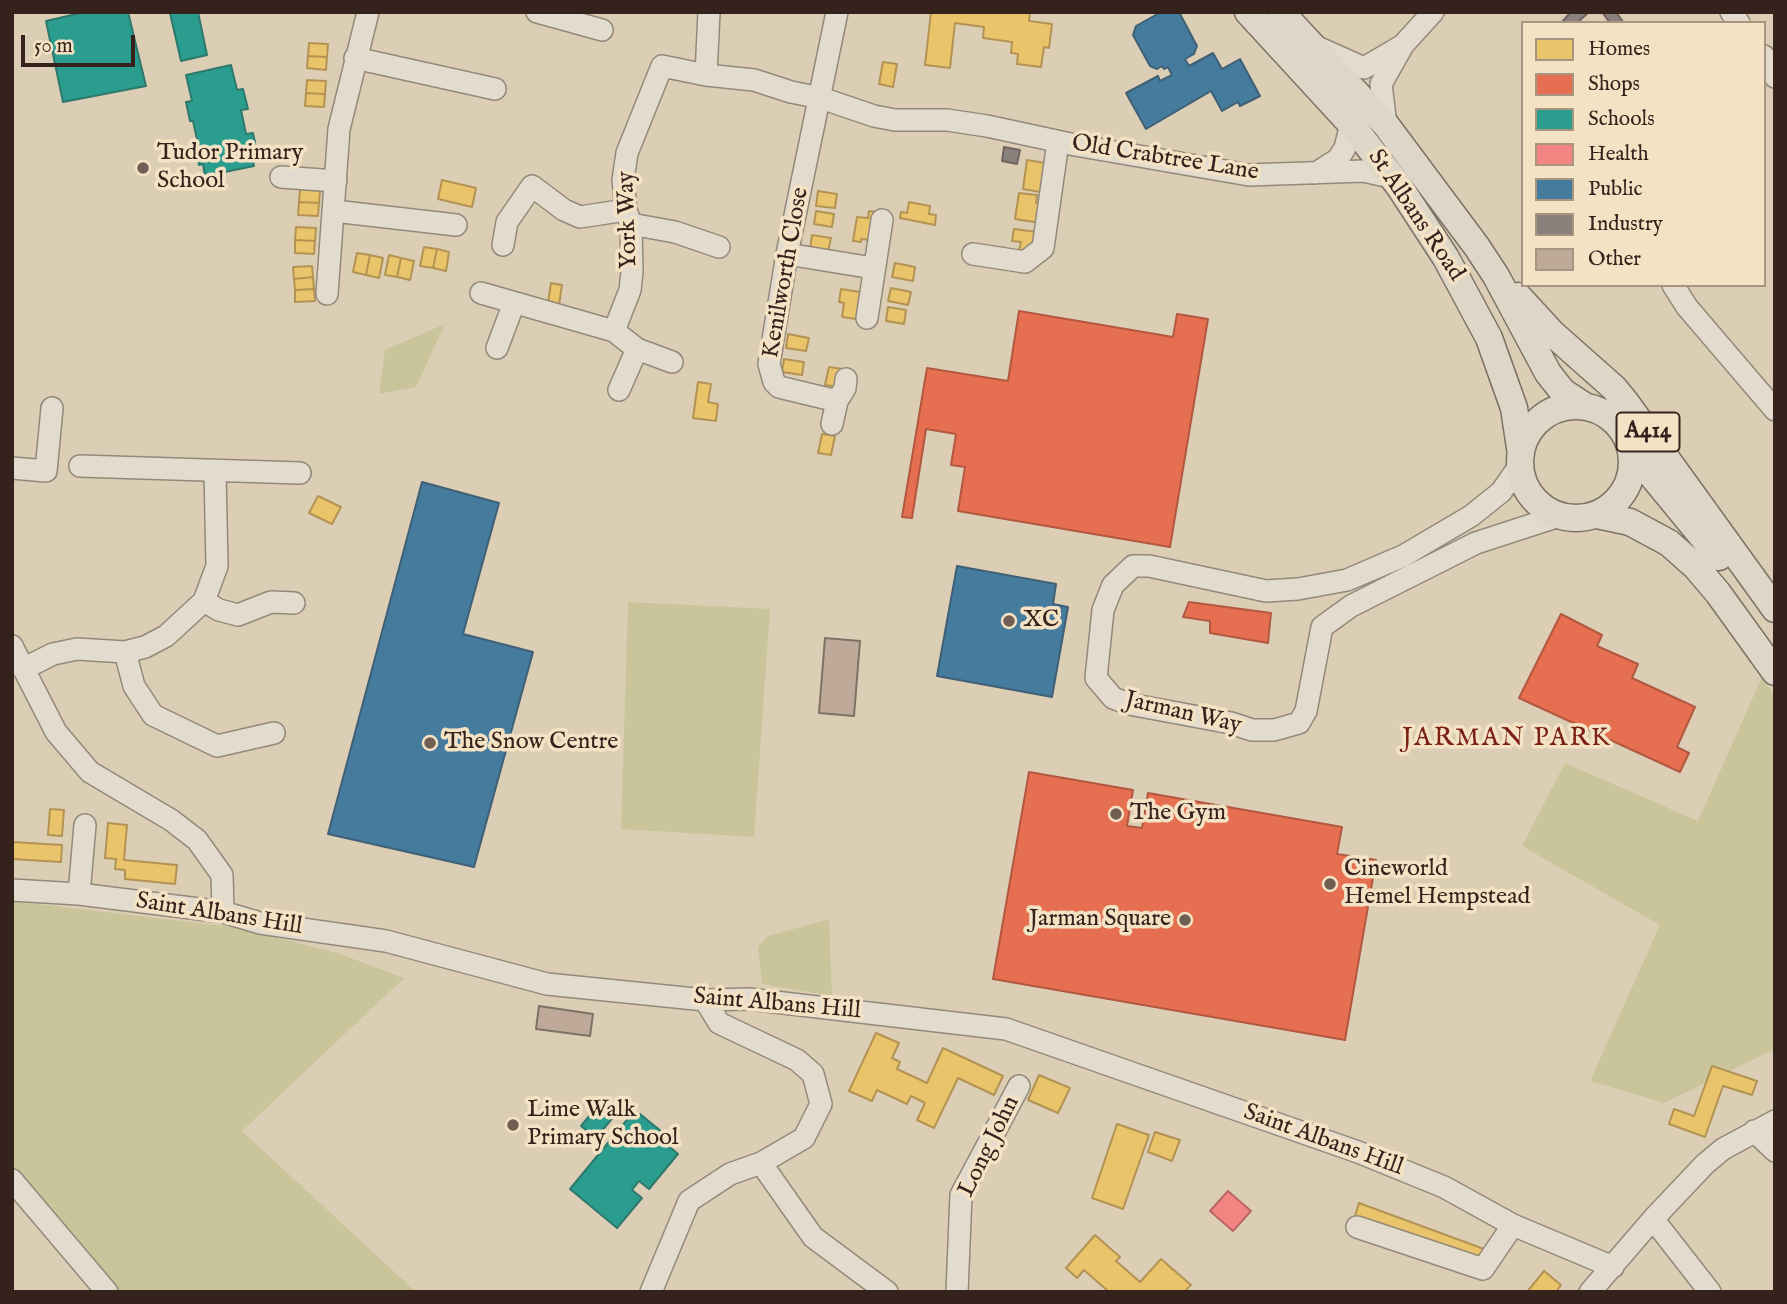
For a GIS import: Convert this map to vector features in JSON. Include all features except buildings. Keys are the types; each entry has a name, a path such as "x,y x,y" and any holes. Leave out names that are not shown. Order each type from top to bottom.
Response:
{"main road":[{"name":"St Albans Road","path":"1248,12 1351,124 1395,181 1446,258 1489,338 1514,408 1520,459"},
{"name":"St Albans Road","path":"1281,12 1386,125 1449,207 1496,276 1548,373 1563,392 1586,407"},
{"name":"A414","path":"1496,276 1628,404 1775,609"},
{"path":"1568,407 1586,407 1610,417 1627,437 1632,450 1633,466 1630,482 1616,502 1597,515 1578,519 1559,516 1544,509 1531,497 1523,482 1520,459 1526,437 1536,423 1551,412 1568,407"},
{"name":"A414","path":"1632,450 1775,627"},
{"path":"1597,515 1630,522 1669,543 1696,567 1718,593 1775,672"}],"street":[{"path":"327,294 339,129 368,12"},
{"path":"537,12 602,30"},
{"path":"706,75 709,12"},
{"name":"Kenilworth Close","path":"837,401 779,387 772,377 769,364 787,254 838,12"},
{"path":"1386,125 1381,84 1403,45 1433,12"},
{"path":"1310,44 1364,68 1403,45"},
{"path":"355,58 495,89"},
{"path":"1766,60 1775,76"},
{"name":"York Way","path":"614,331 630,290 632,272 623,180 627,153 657,62 706,75 754,80 821,98"},
{"name":"Old Crabtree Lane","path":"821,98 874,116 895,120 947,120 1249,175 1363,171 1395,181"},
{"path":"1314,174 1338,159 1345,148 1351,124"},
{"name":"Old Crabtree Lane","path":"973,254 1025,262 1043,248 1058,142"},
{"path":"281,177 336,181"},
{"path":"503,245 507,222 532,186 564,210 580,217 628,217 719,247"},
{"path":"334,211 456,225"},
{"path":"867,318 881,220"},
{"path":"787,254 873,268"},
{"path":"1674,287 1687,307 1775,410"},
{"path":"481,293 614,331 637,349 672,362"},
{"path":"497,348 514,303"},
{"path":"620,390 637,349"},
{"path":"832,424 846,379"},
{"path":"12,468 46,471 52,408"},
{"name":"Jarman Way","path":"1520,459 1501,492 1471,516 1403,556 1347,579 1298,589 1265,591 1149,566 1133,566 1113,585 1103,610 1096,678 1113,698 1129,704 1231,723 1252,730 1274,730 1299,723 1306,711 1322,627 1350,606 1476,543 1559,516"},
{"path":"80,466 300,473"},
{"path":"23,669 53,654 77,649 125,652 145,647 166,636 204,601 217,566 215,471"},
{"path":"204,601 219,610 238,615 271,602 293,603"},
{"path":"12,646 57,732 90,772 171,820 197,840 222,875 223,912"},
{"path":"125,652 134,686 153,715 217,746 274,733"},
{"path":"79,894 85,825"},
{"name":"Saint Albans Hill","path":"12,890 79,894 223,912 260,923 386,941 547,984 705,1000 749,999 1006,1030 1358,1152 1444,1187 1513,1224 1613,1267"},
{"path":"651,1292 689,1201 730,1174 761,1163 804,1138 821,1104 813,1074 797,1060 719,1023 705,1000"},
{"name":"Long John","path":"957,1292 961,1195 1019,1086"},
{"path":"1590,1292 1705,1164 1723,1149 1775,1121"},
{"path":"1754,1131 1775,1151"},
{"path":"761,1163 813,1237 887,1292"},
{"path":"12,1180 105,1291"},
{"path":"1653,1219 1710,1292"},
{"path":"1357,1227 1483,1269 1513,1224"}],"shaded area":[{"path":"445,324 416,387 379,394 385,350"},
{"path":"628,602 770,609 754,837 621,829"},
{"path":"1762,677 1775,697 1775,1049 1664,1103 1590,1081 1660,925 1522,846 1565,763 1698,821"},
{"path":"12,901 241,928 340,954 404,978 242,1131 416,1292 116,1292 12,1171"},
{"path":"829,919 832,996 762,984 758,947 768,936"}],"place":[{"name":"Tudor Primary School","path":"143,168"},
{"name":"XC","path":"1009,621"},
{"name":"The Snow Centre","path":"430,743"},
{"name":"The Gym","path":"1116,814"},
{"name":"Cineworld Hemel Hempstead","path":"1330,884"},
{"name":"Jarman Square","path":"1185,920"},
{"name":"Lime Walk Primary School","path":"513,1125"}],"district":[{"name":"JARMAN PARK","path":"1507,740"}]}
